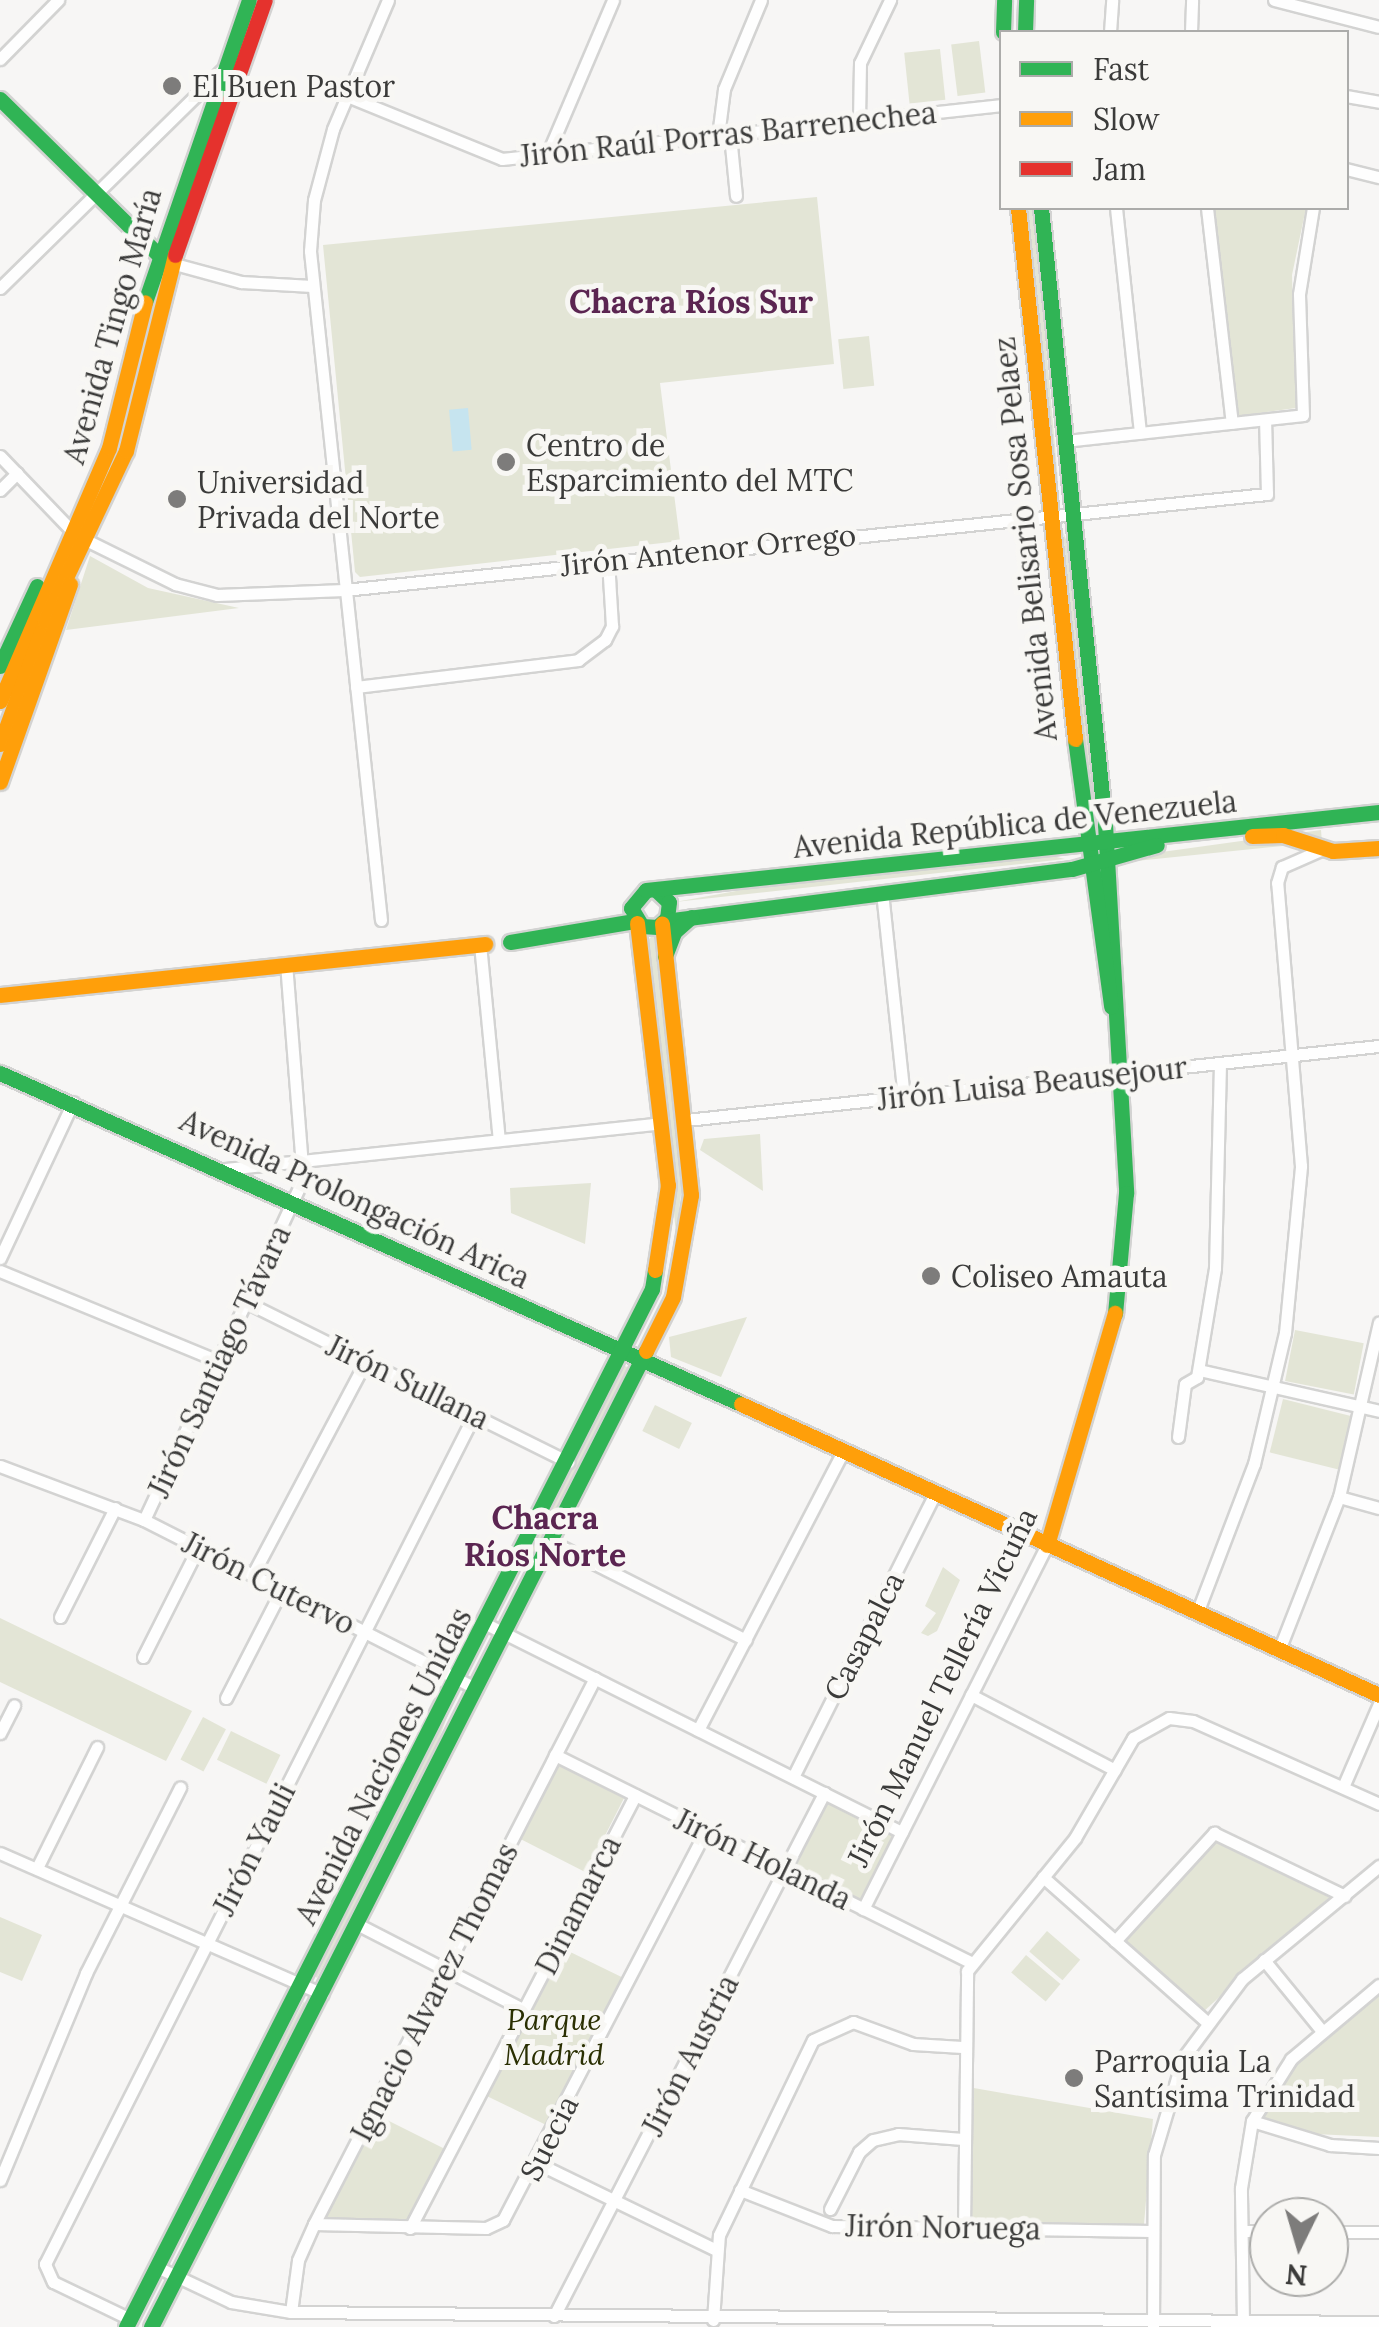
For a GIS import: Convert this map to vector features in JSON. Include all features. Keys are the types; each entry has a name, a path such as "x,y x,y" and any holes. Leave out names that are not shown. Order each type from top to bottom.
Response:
{"main road":[{"path":"1003,30 1004,0"},
{"path":"1025,30 1026,0"},
{"name":"Avenida Tingo María","path":"0,702 78,535 126,451 164,259 222,70 253,2"},
{"name":"Avenida Tingo María","path":"164,259 253,2"},
{"path":"0,99 92,195 164,259"},
{"name":"Avenida Belisario Sosa Pelaez","path":"1018,210 1088,866"},
{"name":"Avenida Belisario Sosa Pelaez","path":"1041,210 1108,860"},
{"name":"Avenida Tingo María","path":"0,666 34,591 69,554"},
{"name":"Avenida Tingo María","path":"0,744 69,554"},
{"name":"Avenida Tingo María","path":"0,782 56,630 69,554"},
{"name":"Avenida República de Venezuela","path":"657,890 1379,812"},
{"path":"1340,816 1329,834 1344,850"},
{"name":"Avenida República de Venezuela","path":"636,922 663,923 697,914 1088,866 1142,847 1274,834 1323,850 1379,848"},
{"name":"Jirón Manuel Tellería Vicuña","path":"1047,1545 1114,1327 1126,1192 1114,1016 1118,975 1108,860"},
{"name":"Jirón Manuel Tellería Vicuña","path":"1088,866 1101,976 1114,1016"},
{"path":"510,942 636,922 636,896 657,890"},
{"name":"Avenida Naciones Unidas","path":"151,2327 656,1338 687,1242 686,1120 663,923 668,902 657,890"},
{"path":"665,956 674,932 697,914"},
{"name":"Avenida Naciones Unidas","path":"128,2323 624,1354 652,1290 664,1241 662,1122 636,922"},
{"path":"0,995 483,944"},
{"name":"Avenida Prolongación Arica","path":"0,1074 295,1200 624,1354 1379,1694"},
{"path":"664,1241 687,1242"},
{"path":"656,1338 663,1359 684,1381"}],"street":[{"path":"0,59 58,0"},
{"path":"381,920 312,286 314,200 347,96 388,0"},
{"path":"547,155 613,0"},
{"path":"736,196 724,135 724,89 761,0"},
{"path":"860,120 860,64 890,0"},
{"path":"1110,30 1112,0"},
{"path":"1191,30 1192,0"},
{"path":"1274,0 1379,27"},
{"path":"0,288 222,70"},
{"name":"Jirón Raúl Porras Barrenechea","path":"347,96 502,158 999,105"},
{"path":"1349,97 1379,102"},
{"path":"1349,170 1379,178"},
{"path":"1116,210 1140,432"},
{"path":"1207,210 1232,423"},
{"path":"1065,440 1303,415 1299,294 1313,210"},
{"path":"164,259 241,282 312,286"},
{"name":"Jirón Antenor Orrego","path":"0,456 78,535 162,579 217,595 344,590 1267,494 1264,420"},
{"path":"0,490 17,473"},
{"path":"356,687 578,660 606,640 612,626 608,560"},
{"path":"1197,1613 1237,1518 1273,1387 1299,1222 1294,1055 1277,883 1282,868 1323,850"},
{"path":"882,892 904,1097"},
{"path":"483,944 498,1140"},
{"name":"Jirón Santiago Távara","path":"144,1520 295,1200 305,1160 286,965"},
{"name":"Jirón Luisa Beausejour","path":"686,1120 1379,1046"},
{"path":"1178,1438 1185,1384 1198,1370 1220,1217 1220,1063"},
{"path":"0,1258 73,1102"},
{"path":"226,1169 662,1122"},
{"path":"0,1270 218,1361"},
{"name":"Jirón Sullana","path":"246,1302 569,1462"},
{"path":"1280,1650 1338,1498 1362,1409 1379,1323"},
{"path":"253,1574 366,1361"},
{"path":"1198,1370 1379,1412"},
{"path":"1365,1393 1379,1394"},
{"name":"Jirón Yauli","path":"128,2323 52,2282 44,2271 48,2255 474,1415"},
{"path":"698,1730 842,1453"},
{"name":"Jirón Cutervo","path":"0,1466 144,1520 477,1689"},
{"name":"Casapalca","path":"792,1777 934,1494"},
{"path":"1338,1498 1379,1508"},
{"name":"Jirón Santiago Távara","path":"60,1617 115,1508"},
{"path":"552,1542 746,1640"},
{"name":"Jirón Manuel Tellería Vicuña","path":"863,1909 1047,1545"},
{"path":"143,1658 199,1546"},
{"path":"226,1698 282,1589"},
{"path":"486,1624 902,1832"},
{"name":"Ignacio Alvarez Thomas","path":"291,2312 298,2260 314,2224 595,1678"},
{"path":"971,1696 1114,1770"},
{"path":"1343,1787 1379,1704"},
{"path":"0,1733 14,1705"},
{"path":"964,2229 962,2048 970,1962 1085,1823 1140,1732 1179,1718 1379,1804"},
{"path":"37,1868 97,1747"},
{"name":"Jirón Holanda","path":"555,1755 970,1962"},
{"path":"0,2180 122,1902 180,1788"},
{"name":"Jirón Austria","path":"554,2316 824,1793"},
{"name":"Dinamarca","path":"410,2228 635,1795"},
{"name":"Suecia","path":"314,2224 410,2228 495,2225 510,2213 706,1830"},
{"path":"1115,1941 1214,1833 1346,1896"},
{"path":"0,1853 122,1902 322,1994"},
{"path":"1152,2325 1152,2231 1160,2122 1183,2058 1206,2021 1264,1960 1379,1866"},
{"path":"1043,1877 1206,2021"},
{"path":"357,1924 524,2010"},
{"path":"1264,1960 1320,2030"},
{"path":"1243,2322 1242,2164 1252,2121 1276,2078 1320,2030 1379,1985"},
{"path":"713,2320 714,2248 813,2040 853,2022 913,2044 962,2048"},
{"path":"1252,2121 1330,2145 1379,2148"},
{"path":"830,2209 859,2152 874,2140 898,2134 963,2139"},
{"path":"537,2164 714,2248"},
{"name":"Jirón Noruega","path":"740,2190 832,2226 1152,2231"},
{"path":"1242,2231 1249,2231"},
{"path":"1349,2232 1379,2232"},
{"path":"157,2266 250,2308 291,2312 554,2316 652,2323 1379,2322"}],"green space":[{"path":"979,41 985,93 958,96 951,44"},
{"path":"940,49 945,100 910,103 904,53"},
{"name":"Centro de Esparcimiento del MTC","path":"817,197 834,364 660,383 680,541 360,577 355,572 323,245"},
{"path":"1025,210 1034,210 1058,481 1054,481"},
{"path":"1213,210 1306,210 1292,275 1296,408 1237,416"},
{"path":"869,336 874,386 843,389 838,339"},
{"path":"1063,532 1071,552 1098,822 1090,822"},
{"path":"90,556 148,588 239,608 66,630"},
{"path":"1321,830 1322,842 1136,861 1140,855"},
{"path":"1048,855 1065,859 675,902 780,883"},
{"path":"654,934 683,1179 676,1234 648,940"},
{"path":"760,1134 763,1191 700,1150 704,1139"},
{"path":"591,1183 585,1244 511,1213 510,1188"},
{"path":"747,1317 721,1377 671,1357 669,1337"},
{"path":"1295,1330 1364,1343 1354,1394 1285,1381"},
{"path":"623,1365 631,1369 529,1568 531,1546"},
{"path":"1283,1399 1354,1417 1341,1470 1270,1452"},
{"path":"655,1405 692,1423 679,1449 642,1431"},
{"path":"943,1567 960,1580 937,1631 928,1636 921,1633 936,1613 925,1606"},
{"path":"0,1618 192,1711 166,1761 0,1682"},
{"path":"455,1696 428,1768 317,1978 313,1974"},
{"path":"203,1717 226,1729 203,1772 180,1759"},
{"path":"231,1731 280,1755 266,1784 217,1760"},
{"path":"557,1760 626,1795 586,1872 518,1838"},
{"path":"820,1798 893,1835 858,1904 785,1867"},
{"path":"1214,1837 1334,1893 1203,2012 1125,1943"},
{"path":"0,1917 42,1935 22,1981 0,1972"},
{"path":"1047,1931 1080,1960 1062,1980 1029,1951"},
{"name":"Parque Madrid","path":"560,1947 622,1977 549,2126 487,2096"},
{"path":"1026,1955 1060,1984 1046,2002 1011,1973"},
{"path":"1379,1990 1379,2137 1314,2134 1260,2119 1279,2082 1337,2020"},
{"path":"304,2001 306,2007 181,2248 212,2174"},
{"path":"968,2087 1153,2119 1144,2224 972,2221"},
{"path":"373,2113 445,2149 409,2221 315,2224"}],"water":[{"path":"468,408 472,450 453,451 449,410"}],"traffic: fast":[{"path":"145,302 249,0"},
{"path":"1003,30 1004,0"},
{"path":"1025,30 1026,0"},
{"path":"0,99 163,259"},
{"path":"1041,210 1105,824 1126,1193 1115,1313"},
{"path":"0,666 37,586"},
{"path":"1075,739 1111,1007"},
{"path":"657,891 669,902 667,918 657,927 642,926 631,908 646,890 1379,812"},
{"path":"665,921 1072,869 1157,845"},
{"path":"665,956 674,932 691,917"},
{"path":"510,942 634,921"},
{"path":"0,1073 741,1404"},
{"path":"126,2327 652,1289 655,1270"},
{"path":"151,2327 646,1351"}],"traffic: slow":[{"path":"1018,210 1075,739"},
{"path":"0,744 45,622 126,451 175,255"},
{"path":"0,701 109,448 145,302"},
{"path":"0,782 70,584"},
{"path":"1252,836 1283,835 1333,851 1379,848"},
{"path":"637,923 668,1185 655,1270"},
{"path":"646,1351 673,1297 691,1195 662,924"},
{"path":"0,995 485,944"},
{"path":"1047,1545 1115,1313"},
{"path":"741,1404 1379,1695"}],"traffic: jam":[{"path":"175,255 265,0"}],"place":[{"name":"El Buen Pastor","path":"172,86"},
{"name":"Centro de Esparcimiento del MTC","path":"506,462"},
{"name":"Universidad Privada del Norte","path":"177,499"},
{"name":"Coliseo Amauta","path":"931,1276"},
{"name":"Parroquia La Santísima Trinidad","path":"1074,2078"}],"district":[{"name":"Chacra Ríos Sur","path":"691,302"},
{"name":"Chacra Ríos Norte","path":"545,1538"}]}
